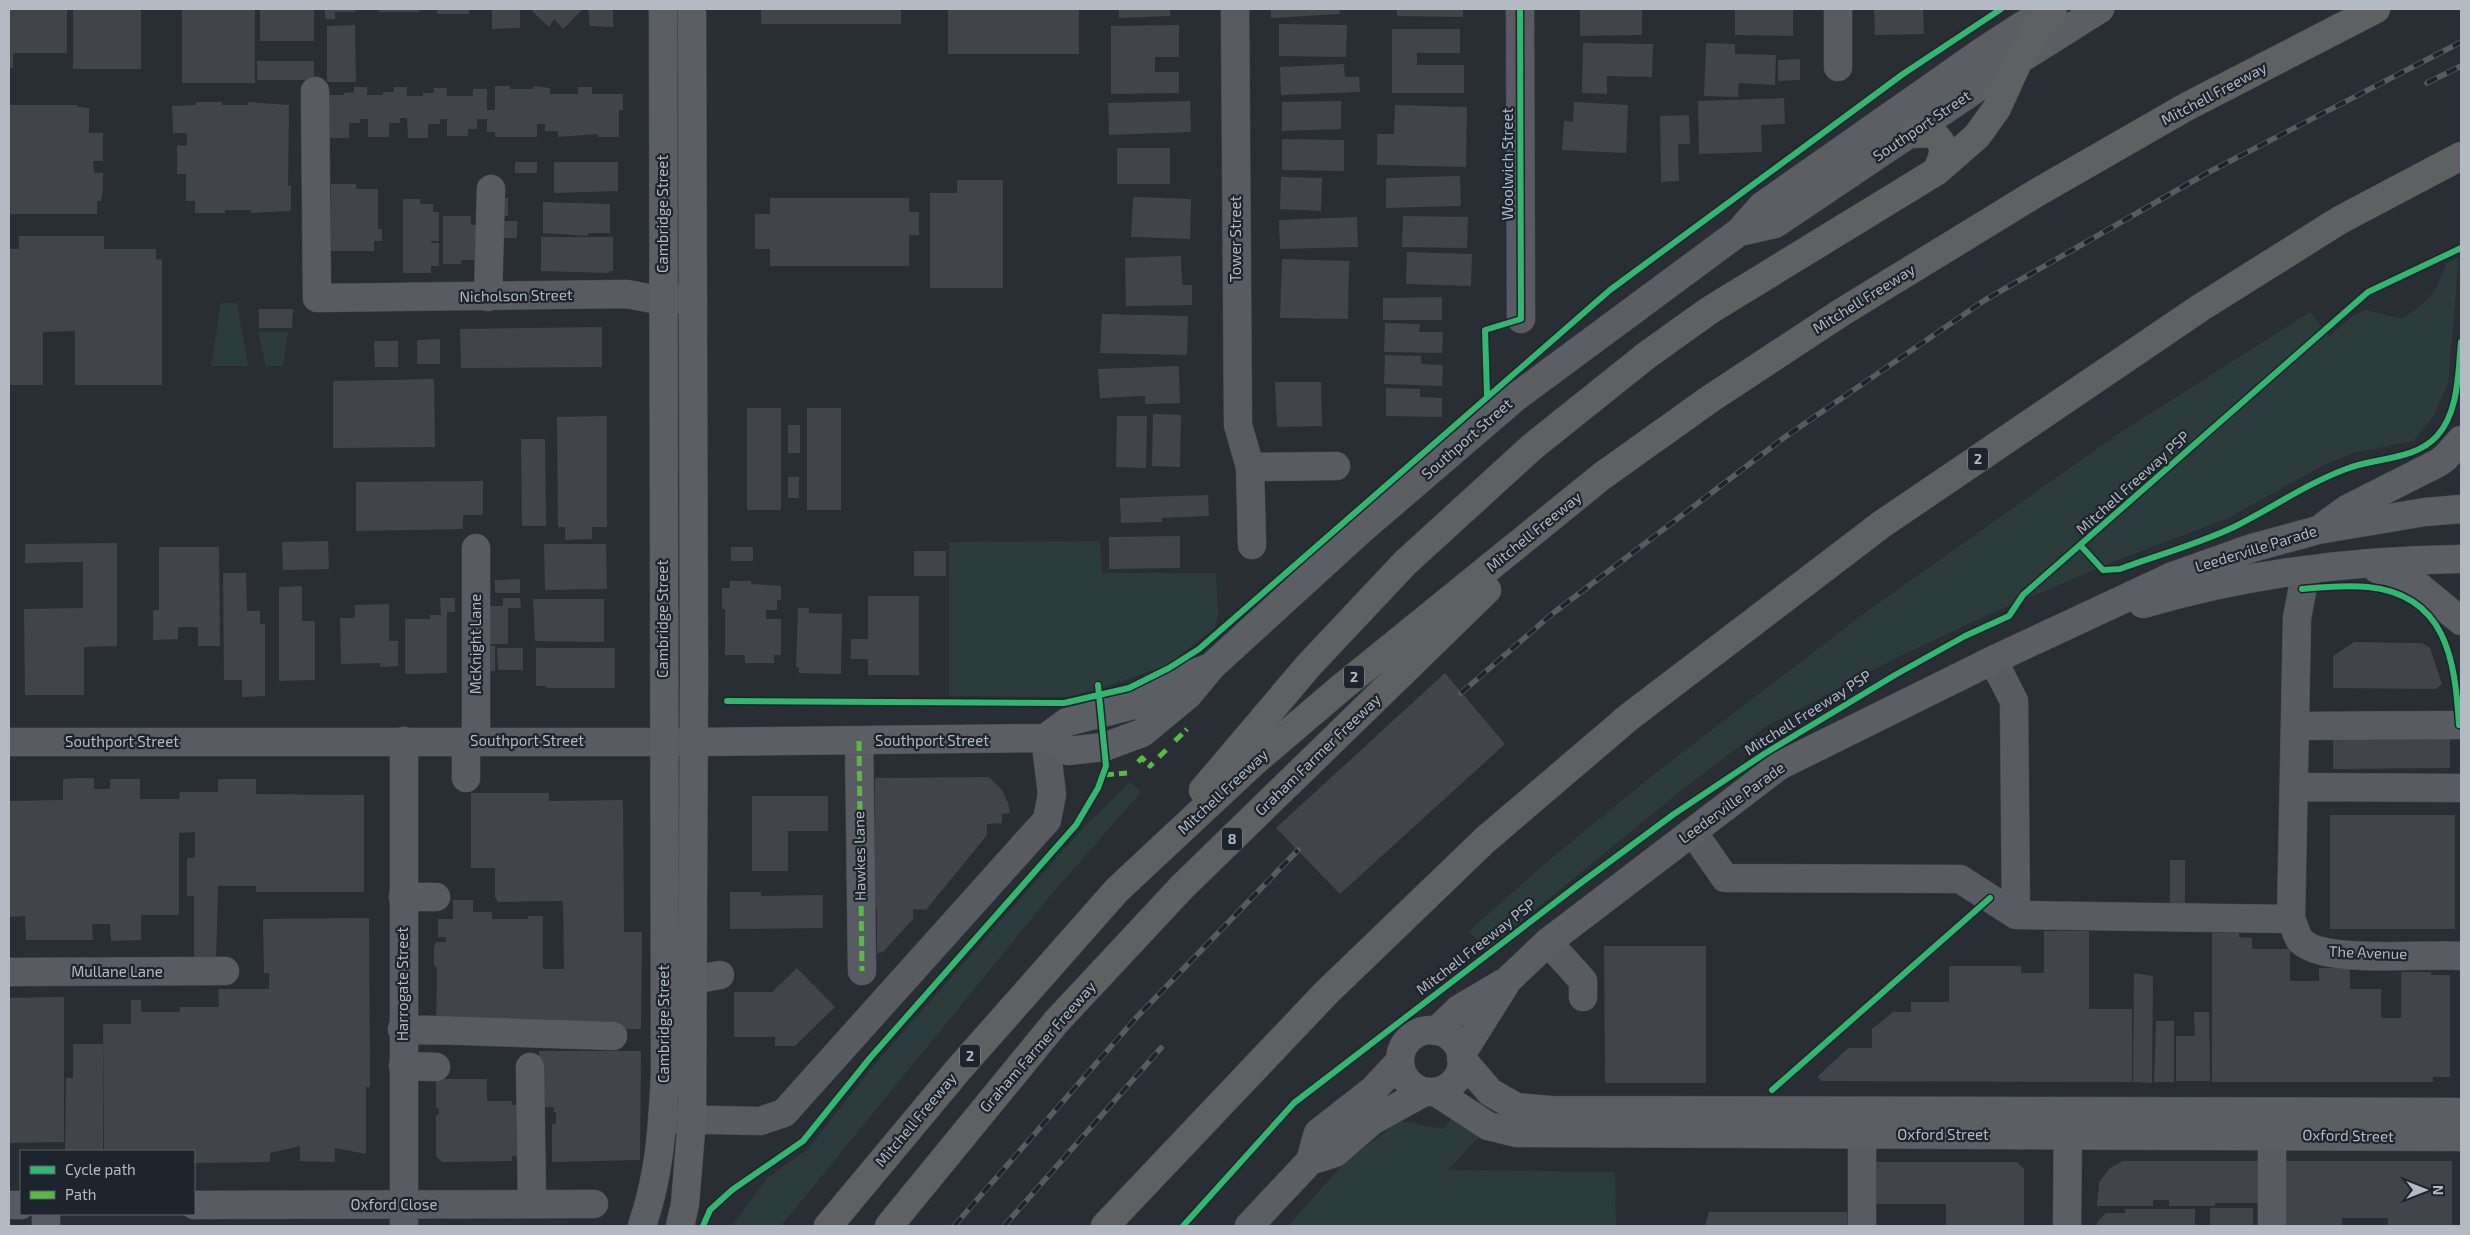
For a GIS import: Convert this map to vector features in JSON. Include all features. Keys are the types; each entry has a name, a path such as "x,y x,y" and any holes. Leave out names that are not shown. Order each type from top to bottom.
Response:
{"highway":[{"path":"1117,890 1309,664 1405,563 1532,447 1647,354 1710,310 1937,171 1976,136 1997,108 2018,60 2036,29 2053,9"},
{"name":"Mitchell Freeway","path":"828,1226 958,1070 1117,890 1254,762 1334,693 1602,476 1710,399 1834,317 2029,197 2186,107 2376,9"},
{"path":"1912,134 1932,133 1941,141 1944,153 1937,171"},
{"name":"2","path":"1106,1226 1333,986 1485,840 1629,717 1882,524 2200,308 2340,220 2461,156"},
{"name":"Graham Farmer Freeway","path":"889,1226 1056,1022 1182,887 1602,476"}],"main road":[{"name":"Cambridge Street","path":"642,1226 651,1200 660,1160 665,1075 663,9"},
{"name":"Cambridge Street","path":"680,1226 686,1204 692,1119 692,9"},
{"name":"Southport Street","path":"693,742 1045,738 1068,751 1104,747 1142,733 1188,695 1212,666 1361,530 1516,397 1738,232 1762,206 1975,56 2048,9"},
{"name":"Southport Street","path":"1738,232 1776,224 1912,134 2018,60 2100,9"},
{"path":"2318,530 2346,509 2438,463 2461,440"},
{"name":"Leederville Parade","path":"1436,1031 1459,1009 1508,980 1548,942 1779,766 1993,660 2173,576 2252,548 2318,530 2425,512 2461,509"},
{"name":"Leederville Parade","path":"2063,627 2179,594 2306,570 2461,559"},
{"path":"2358,565 2410,579 2461,621"},
{"name":"Leederville Parade","path":"1461,1056 1508,980"},
{"path":"1310,1161 1335,1153 1372,1121 1430,1092 1453,1084 1462,1067 1461,1056 1452,1039 1436,1031 1428,1031 1411,1037 1405,1044 1400,1061 1401,1071 1406,1081 1430,1092"},
{"name":"Oxford Street","path":"1461,1056 1490,1092 1516,1107 1550,1110 2058,1123 2272,1135 2461,1137"},
{"path":"1249,1226 1310,1161 1318,1133 1360,1102 1400,1061"},
{"name":"Oxford Street","path":"1430,1092 1488,1126 1516,1133 1862,1135 2058,1123 2461,1112"},
{"path":"2048,1226 2058,1123"},
{"path":"2058,1123 2067,1226"}],"street":[{"name":"Tower Street","path":"1235,9 1238,425 1250,467 1252,545"},
{"name":"Woolwich Street","path":"1520,9 1521,319"},
{"path":"1838,9 1838,67"},
{"name":"Nicholson Street","path":"315,91 317,298 627,294 664,300 693,299"},
{"path":"488,297 491,189"},
{"path":"1250,467 1336,466"},
{"name":"McKnight Lane","path":"466,778 471,741 476,548"},
{"path":"1693,832 1725,878 1960,880 2016,915 2291,918 2297,618 2306,570"},
{"path":"1993,660 2014,701 2016,915"},
{"path":"2295,726 2461,725"},
{"path":"663,1119 760,1121 784,1113 1046,820 1052,794 1045,738"},
{"name":"Hawkes Lane","path":"858,961 859,740"},
{"name":"Harrogate Street","path":"404,741 402,1028 404,1216"},
{"name":"Southport Street","path":"9,742 693,742"},
{"path":"2294,787 2461,788"},
{"path":"403,897 436,897"},
{"name":"The Avenue","path":"2291,918 2300,940 2321,952 2348,955 2461,956"},
{"path":"1548,942 1583,982 1583,997"},
{"name":"Mullane Lane","path":"9,972 225,971"},
{"path":"692,980 720,975"},
{"path":"402,1028 612,1036"},
{"path":"402,1066 436,1066"},
{"path":"530,1067 532,1204"},
{"path":"1862,1135 1862,1226"},
{"path":"2272,1135 2272,1226"},
{"name":"Oxford Close","path":"195,1205 404,1216 532,1204 594,1204"}],"shaded area":[{"path":"2459,257 2448,383 2434,415 2413,441 2353,453 2324,465 2226,519 2118,560 1992,613 1896,658 1765,727 1684,788 1486,950 1469,931 1547,862 1658,771 1866,612 2115,436 2310,312 2329,336 2354,315 2366,310 2402,319 2419,307 2430,296 2439,282 2446,263"},
{"path":"221,303 237,303 248,366 211,366"},
{"path":"258,332 288,332 283,366 266,366"},
{"path":"1100,541 1102,573 1216,573 1218,615 1215,628 1167,665 1097,690 1066,697 949,696 949,542"},
{"path":"1130,782 1141,792 1050,896 781,1226 732,1226 767,1178 808,1149 875,1064 1017,902 1085,826"},
{"path":"1453,1116 1481,1135 1448,1170 1615,1172 1616,1226 1288,1226 1344,1163 1400,1121 1444,1129"}],"building":[{"path":"9,9 67,9 67,53 13,53 13,68 9,68"},
{"path":"73,9 141,9 141,69 73,69"},
{"path":"182,9 255,9 255,83 182,83"},
{"path":"260,9 314,9 314,41 260,41"},
{"path":"325,9 355,9 355,12 335,12 335,19 325,19"},
{"path":"379,9 419,9 419,12 379,12"},
{"path":"437,9 469,9 469,14 437,14"},
{"path":"492,9 520,9 520,28 492,29"},
{"path":"530,9 583,9 563,29 554,19 549,27"},
{"path":"588,9 613,9 613,27 590,26"},
{"path":"761,9 901,9 901,24 761,24"},
{"path":"948,9 1079,9 1079,54 948,54"},
{"path":"1119,9 1170,9 1170,16 1119,18"},
{"path":"1271,9 1339,9 1340,14 1271,18"},
{"path":"1397,9 1463,9 1463,17 1397,16"},
{"path":"1580,9 1642,9 1642,35 1580,36"},
{"path":"1735,9 1793,9 1793,36 1735,35"},
{"path":"1874,9 1923,9 1924,34 1875,35"},
{"path":"1279,24 1347,25 1346,57 1279,56"},
{"path":"355,25 356,82 327,82 327,26"},
{"path":"1179,25 1179,57 1155,57 1155,72 1179,72 1179,93 1111,94 1111,26"},
{"path":"1392,29 1460,29 1460,53 1417,53 1417,65 1464,65 1464,93 1392,93"},
{"path":"1583,43 1653,44 1652,77 1607,76 1607,94 1582,93"},
{"path":"1706,43 1735,44 1735,54 1776,55 1775,85 1739,83 1738,97 1704,96"},
{"path":"1800,59 1800,80 1778,81 1778,60"},
{"path":"257,61 314,61 314,80 257,80"},
{"path":"1344,64 1345,77 1359,77 1360,92 1281,95 1280,67"},
{"path":"495,86 510,86 510,89 533,89 533,86 550,88 550,94 578,94 578,87 592,87 592,94 623,94 623,110 619,110 619,137 598,137 598,134 558,137 558,131 545,131 545,124 537,124 537,137 495,137 495,132 487,132 487,119 477,119 477,129 468,129 468,136 447,136 447,119 440,119 440,124 428,124 428,138 408,138 407,118 400,118 400,123 389,123 389,137 368,137 368,119 360,119 360,123 349,123 349,138 328,138 327,95 344,95 344,93 354,92 354,87 367,87 367,95 383,95 383,92 394,92 394,87 407,87 407,96 423,96 423,93 434,93 434,88 447,88 447,96 473,96 473,89 487,89 487,110 495,110"},
{"path":"1784,98 1785,124 1761,125 1762,152 1699,154 1698,101"},
{"path":"1190,101 1191,132 1109,135 1108,103"},
{"path":"1341,101 1341,129 1282,131 1282,102"},
{"path":"196,102 222,102 222,105 248,105 248,102 289,105 288,186 291,186 291,211 251,213 251,210 225,210 225,213 195,213 195,201 186,201 186,174 177,174 177,145 187,146 187,133 173,133 172,106 196,105"},
{"path":"1574,102 1628,105 1626,153 1562,150 1564,121 1573,122"},
{"path":"9,105 78,105 78,107 89,108 89,133 103,133 103,161 93,161 94,173 103,173 103,189 101,201 97,201 97,214 9,214"},
{"path":"1395,105 1467,107 1466,167 1377,165 1377,134 1394,134"},
{"path":"1689,115 1690,144 1678,144 1679,181 1661,182 1660,116"},
{"path":"1282,139 1344,140 1344,171 1282,170"},
{"path":"1117,148 1170,148 1170,184 1117,184"},
{"path":"515,162 537,162 537,173 515,173"},
{"path":"554,162 618,162 618,191 554,193"},
{"path":"1460,176 1461,206 1386,208 1386,178"},
{"path":"1281,177 1322,178 1321,211 1280,209"},
{"path":"957,180 1003,180 1003,288 930,288 930,193 957,193"},
{"path":"331,184 356,184 356,189 378,189 378,229 382,229 382,241 374,241 374,251 331,251"},
{"path":"1133,197 1191,199 1190,239 1131,237"},
{"path":"493,198 508,198 508,216 493,216"},
{"path":"770,198 909,198 909,212 919,212 919,235 909,235 909,266 770,266 770,249 755,249 755,214 770,214"},
{"path":"403,199 420,199 420,204 433,204 433,212 439,212 439,241 431,241 431,243 439,243 439,266 431,266 431,273 403,273"},
{"path":"543,202 610,204 610,233 588,233 588,236 543,233"},
{"path":"443,216 471,216 471,225 481,225 481,260 461,260 461,264 443,264"},
{"path":"1403,216 1468,217 1467,248 1402,247"},
{"path":"1357,217 1358,247 1280,249 1279,220"},
{"path":"494,221 517,221 517,238 494,238"},
{"path":"19,236 104,236 104,249 156,249 156,259 162,260 162,385 75,385 75,331 43,332 43,385 9,385 9,249 19,249"},
{"path":"541,237 613,237 613,271 609,271 609,273 541,271"},
{"path":"1407,252 1472,254 1471,286 1406,284"},
{"path":"1181,256 1182,285 1192,285 1192,305 1126,306 1125,258"},
{"path":"1282,259 1349,261 1348,319 1280,318"},
{"path":"1442,297 1442,320 1383,320 1383,298"},
{"path":"259,309 293,309 292,328 259,328"},
{"path":"1102,314 1188,316 1187,355 1100,353"},
{"path":"1385,323 1420,324 1419,332 1443,332 1442,353 1384,352"},
{"path":"602,327 602,367 461,368 460,329"},
{"path":"440,339 440,364 417,364 417,340"},
{"path":"374,341 398,341 398,367 375,367"},
{"path":"1385,355 1421,356 1421,364 1443,365 1442,386 1384,384"},
{"path":"1179,366 1180,403 1145,404 1145,396 1100,398 1098,369"},
{"path":"434,379 435,447 333,448 333,381"},
{"path":"1275,382 1321,382 1322,426 1277,427"},
{"path":"1386,388 1420,389 1420,397 1442,398 1442,417 1386,416"},
{"path":"747,408 781,408 781,510 747,510"},
{"path":"807,408 841,408 841,510 807,510"},
{"path":"1153,414 1181,415 1180,467 1152,466"},
{"path":"607,416 607,527 592,527 592,539 565,540 565,527 558,527 557,417"},
{"path":"1117,416 1147,416 1146,468 1116,467"},
{"path":"788,425 800,425 800,453 788,453"},
{"path":"521,439 545,439 546,526 522,526"},
{"path":"788,477 799,477 799,498 788,498"},
{"path":"483,481 483,515 463,515 463,529 356,531 356,482"},
{"path":"1208,495 1209,516 1162,518 1162,522 1121,523 1120,498"},
{"path":"1180,536 1180,568 1109,569 1109,537"},
{"path":"328,541 329,569 283,570 282,542"},
{"path":"117,543 117,646 84,647 84,695 25,695 24,609 83,608 83,562 25,563 25,544"},
{"path":"544,544 606,544 607,589 545,590"},
{"path":"159,547 219,547 220,646 198,646 198,627 178,627 178,639 153,640 153,610 159,610"},
{"path":"731,547 753,547 753,561 731,561"},
{"path":"914,551 946,551 946,576 914,576"},
{"path":"223,573 246,573 247,611 260,611 260,624 265,624 265,696 242,697 242,680 224,680"},
{"path":"520,579 520,593 495,593 495,580"},
{"path":"730,581 751,581 751,584 781,586 781,600 777,600 777,610 766,610 766,619 781,619 781,655 774,655 774,663 745,663 745,655 725,655 725,609 722,609 722,588 730,588"},
{"path":"302,586 302,621 315,621 315,680 279,681 279,587"},
{"path":"868,596 919,596 919,675 868,675"},
{"path":"440,598 455,598 455,612 447,612 447,673 405,674 405,619 430,619 430,615 441,615"},
{"path":"503,598 520,598 521,608 508,608 508,644 481,644 480,606 503,606"},
{"path":"533,599 604,599 604,642 535,641"},
{"path":"389,604 389,641 398,641 398,666 380,667 380,663 341,664 340,618 355,618 355,605"},
{"path":"798,608 809,608 809,613 842,614 841,674 799,673 799,667 796,667"},
{"path":"851,639 868,639 868,659 851,659"},
{"path":"2354,642 2422,643 2430,648 2442,684 2436,689 2333,688 2333,656"},
{"path":"481,646 495,646 495,671 481,671"},
{"path":"497,648 523,648 523,670 498,670"},
{"path":"536,648 615,648 615,688 547,688 547,686 536,686"},
{"path":"1445,673 1505,744 1340,894 1276,828"},
{"path":"2333,739 2450,739 2450,768 2333,769"},
{"path":"989,777 1002,790 1010,813 1002,814 1002,823 987,824 987,835 926,910 913,909 913,919 883,952 877,953 877,909 874,909 875,778"},
{"path":"94,778 94,789 110,789 110,779 140,779 140,799 179,799 180,792 218,792 218,779 256,779 256,794 364,795 364,892 256,892 256,886 218,886 216,962 194,963 194,896 187,896 187,858 195,858 195,832 179,833 179,915 141,915 141,940 111,941 110,924 92,924 93,940 26,940 25,916 9,917 9,801 63,800 63,779"},
{"path":"471,793 549,793 549,801 623,800 624,932 642,932 641,1029 436,1029 437,968 434,965 434,947 436,942 446,942 446,937 438,937 438,919 453,919 453,900 473,900 473,912 492,912 492,919 528,919 528,916 543,916 543,969 564,969 563,901 498,902 495,897 495,868 471,868"},
{"path":"752,796 828,796 828,831 788,831 788,871 752,871"},
{"path":"2330,815 2455,815 2455,929 2330,929"},
{"path":"2170,860 2185,860 2185,904 2170,904"},
{"path":"730,892 761,892 761,896 823,895 823,928 730,929"},
{"path":"369,918 370,1087 366,1087 366,1154 335,1148 335,1162 300,1161 300,1146 270,1153 270,1162 195,1163 195,1150 104,1150 103,1024 131,1024 131,1000 141,1000 141,1012 180,1012 180,1007 219,1007 218,989 269,989 269,973 264,973 263,919"},
{"path":"2044,931 2089,931 2089,1009 2132,1009 2132,1082 1822,1081 1817,1077 1848,1048 1872,1048 1872,1029 1893,1012 1911,1012 1911,1002 1949,1002 1949,966 2021,966 2021,973 2044,973"},
{"path":"2212,933 2239,933 2239,937 2252,938 2252,949 2290,949 2290,981 2319,981 2319,968 2350,968 2350,989 2381,989 2381,1018 2401,1018 2401,972 2431,972 2431,975 2450,975 2450,1077 2433,1077 2433,1082 2212,1082"},
{"path":"1604,946 1706,946 1706,1083 1605,1083"},
{"path":"797,968 835,1007 795,1046 775,1046 775,1037 734,1037 734,992 772,992"},
{"path":"2134,973 2153,976 2152,1083 2133,1082"},
{"path":"64,997 64,1142 9,1143 9,998"},
{"path":"2194,1012 2209,1012 2210,1081 2176,1081 2176,1036 2195,1036"},
{"path":"2156,1021 2174,1021 2174,1082 2154,1082"},
{"path":"73,1044 103,1044 103,1150 65,1150 66,1078 73,1078"},
{"path":"539,1051 641,1051 640,1160 552,1162 552,1124 556,1124 556,1112 554,1112 554,1107 539,1107"},
{"path":"436,1079 487,1079 487,1101 512,1101 511,1105 522,1105 524,1157 512,1156 512,1161 442,1162 436,1156 436,1115 439,1115 439,1108 436,1108"},
{"path":"2123,1161 2266,1161 2266,1203 2215,1203 2215,1206 2169,1206 2169,1200 2153,1200 2153,1206 2097,1206 2099,1182 2110,1168"},
{"path":"2281,1161 2452,1161 2452,1226 2388,1226 2388,1218 2342,1218 2342,1226 2281,1226"},
{"path":"1867,1162 2017,1162 2024,1169 2024,1226 1946,1226 1946,1204 1867,1204"},
{"path":"2210,1208 2253,1208 2253,1226 2210,1226"},
{"path":"2125,1209 2195,1209 2195,1226 2097,1226 2097,1222 2106,1213 2125,1213"},
{"path":"1709,1212 1847,1212 1847,1226 1705,1226"}],"railway":[{"path":"1461,693 1552,614 1785,437 1985,300 2207,173 2461,42"},
{"path":"2427,83 2461,66"},
{"path":"954,1226 1135,1019 1298,850"},
{"path":"1004,1226 1161,1048"}],"marked path":[{"path":"1175,741 1187,729"},
{"path":"859,741 862,971"},
{"path":"1159,757 1169,747"},
{"path":"1138,762 1142,758 1150,766 1153,763"},
{"path":"1104,775 1127,773"}],"cycle path":[{"path":"1487,395 1485,330 1521,319 1520,9"},
{"path":"727,701 1064,703 1129,688 1169,668 1199,649 1610,290 1903,74 2001,9"},
{"name":"Mitchell Freeway PSP","path":"1183,1226 1294,1103 1578,885 1674,814 1764,754 1895,675 1965,636 2009,616 2023,595 2368,292 2461,248"},
{"name":"Mitchell Freeway PSP","path":"2081,546 2103,570 2120,569 2234,527 2331,475 2357,465 2417,450 2437,436 2450,415 2458,379 2461,342"},
{"path":"2302,589 2343,586 2368,587 2394,593 2415,603 2430,617 2441,634 2449,654 2454,677 2459,725"},
{"path":"703,1226 710,1210 732,1190 803,1141 870,1058 1076,825 1098,788 1106,766 1098,685"},
{"path":"1772,1090 1990,898"}]}
